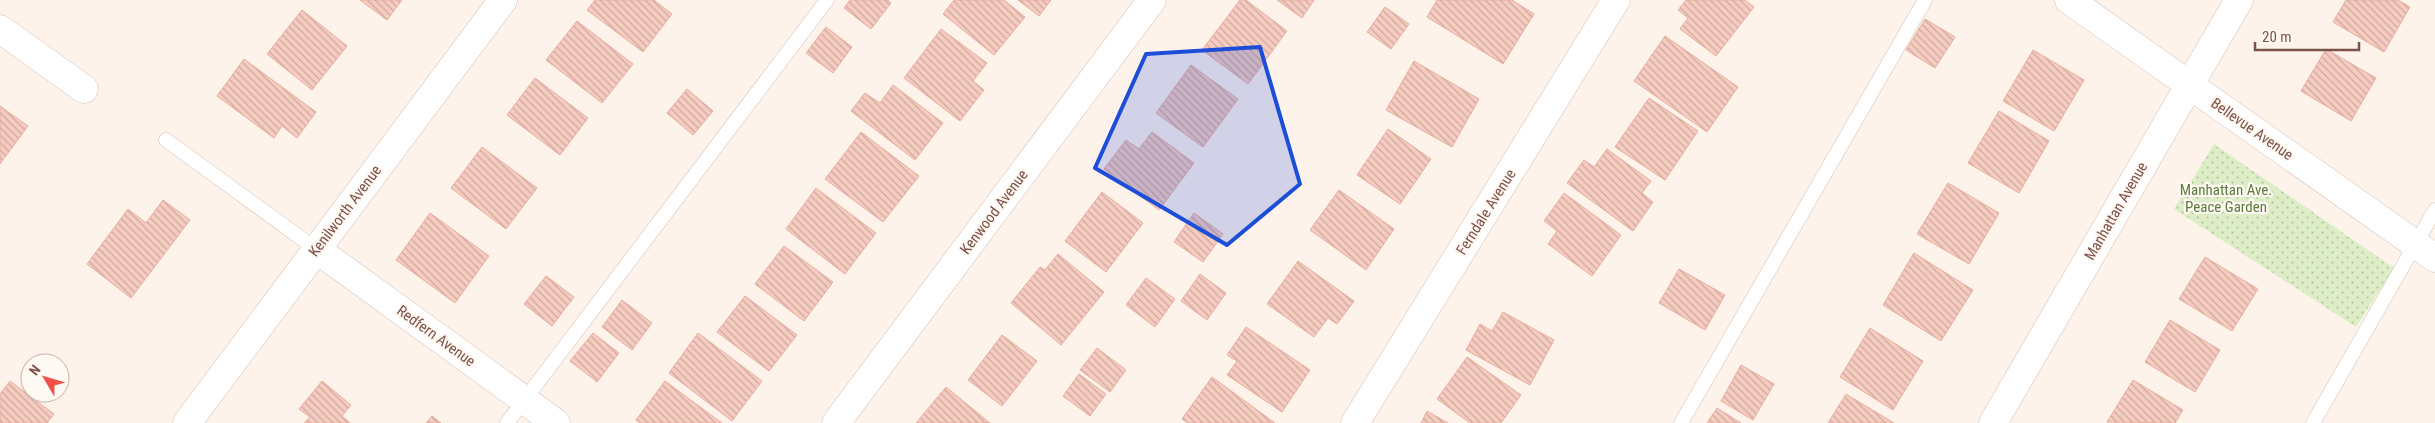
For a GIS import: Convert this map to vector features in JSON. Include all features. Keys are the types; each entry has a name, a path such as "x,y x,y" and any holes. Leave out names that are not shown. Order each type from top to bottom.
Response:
{"street":[{"name":"Kenilworth Avenue","path":"186,423 503,0"},
{"name":"Kenwood Avenue","path":"836,423 1152,0"},
{"name":"Ferndale Avenue","path":"1356,423 1616,0"},
{"name":"Bellevue Avenue","path":"2068,0 2425,251"},
{"name":"Manhattan Avenue","path":"1994,423 2239,0"},
{"path":"0,29 84,89"},
{"name":"Redfern Avenue","path":"316,250 556,423"}],"lane":[{"path":"507,423 827,0"},
{"path":"1681,423 1925,0"},
{"path":"166,140 316,250"},
{"path":"2313,423 2425,251 2435,210"}],"highlighted area":[{"path":"1260,47 1300,184 1227,245 1095,168 1146,54"}],"green space":[{"name":"Manhattan Ave. Peace Garden","path":"2214,144 2394,268 2356,327 2174,209"}],"building":[{"path":"360,0 402,0 387,20"},
{"path":"595,0 654,0 672,14 643,52 587,10"},
{"path":"850,0 888,0 891,3 871,29 844,8"},
{"path":"954,0 1004,0 1025,17 994,55 943,14"},
{"path":"1018,0 1051,0 1039,16"},
{"path":"1240,0 1246,0 1287,31 1248,84 1202,50"},
{"path":"1277,0 1314,0 1302,18"},
{"path":"1437,0 1512,0 1534,14 1503,64 1427,17"},
{"path":"1686,0 1745,0 1754,7 1716,56 1680,29 1688,18 1678,10"},
{"path":"2346,0 2398,0 2410,7 2384,52 2333,22"},
{"path":"1385,7 1409,24 1391,49 1367,32"},
{"path":"302,10 347,46 312,90 267,54"},
{"path":"1925,19 1955,37 1935,68 1906,50"},
{"path":"577,21 633,64 602,103 546,60"},
{"path":"826,27 852,47 833,73 806,53"},
{"path":"941,29 987,63 973,81 984,90 960,121 904,78"},
{"path":"1665,36 1738,87 1707,132 1634,81"},
{"path":"2326,49 2376,78 2351,121 2301,91"},
{"path":"2033,50 2084,80 2054,131 2003,101"},
{"path":"244,59 316,112 297,138 282,126 274,138 217,96"},
{"path":"1414,61 1479,99 1452,147 1386,110"},
{"path":"1191,65 1238,99 1203,147 1156,113"},
{"path":"535,78 588,118 560,155 507,115"},
{"path":"893,85 943,123 915,160 851,111 865,93 880,103"},
{"path":"687,89 713,111 693,135 667,113"},
{"path":"1649,98 1698,131 1665,180 1615,147"},
{"path":"0,106 28,126 0,164"},
{"path":"1999,111 2049,141 2019,193 1968,163"},
{"path":"1388,129 1431,159 1400,204 1357,175"},
{"path":"861,132 919,176 883,222 825,179"},
{"path":"1152,132 1194,163 1159,210 1104,169 1126,140 1139,149"},
{"path":"482,147 537,188 506,229 451,188"},
{"path":"1607,149 1651,181 1642,193 1653,202 1633,231 1567,183 1584,160 1594,167"},
{"path":"1948,183 1999,213 1969,264 1917,234"},
{"path":"816,188 876,233 845,274 786,229"},
{"path":"1339,190 1394,229 1366,270 1310,230"},
{"path":"1102,192 1143,223 1106,272 1065,241"},
{"path":"1564,193 1621,235 1592,276 1548,244 1557,231 1544,221"},
{"path":"163,200 190,220 131,298 87,264 128,209 146,223"},
{"path":"430,213 489,256 455,303 396,260"},
{"path":"1194,213 1223,234 1203,262 1174,242"},
{"path":"784,246 833,282 804,321 755,284"},
{"path":"1914,253 1973,290 1941,341 1883,305"},
{"path":"1058,254 1104,292 1061,345 1011,303 1040,267 1045,270"},
{"path":"2205,257 2258,289 2232,331 2179,299"},
{"path":"1298,261 1354,301 1337,324 1328,318 1314,337 1267,304"},
{"path":"1679,269 1725,295 1705,330 1659,303"},
{"path":"1200,274 1226,293 1207,320 1181,301"},
{"path":"546,276 574,297 552,326 524,304"},
{"path":"1146,278 1175,299 1155,327 1126,305"},
{"path":"745,296 797,335 769,371 717,332"},
{"path":"622,300 652,323 632,350 602,327"},
{"path":"1503,312 1554,340 1530,385 1466,350 1480,324 1492,331"},
{"path":"2170,320 2220,350 2195,392 2145,362"},
{"path":"1246,327 1310,370 1282,412 1227,375 1237,361 1227,355"},
{"path":"1870,328 1923,361 1893,410 1840,377"},
{"path":"593,333 619,353 597,382 570,361"},
{"path":"698,333 762,381 732,421 669,373"},
{"path":"1002,335 1037,361 1002,406 968,380"},
{"path":"1097,348 1126,370 1110,392 1080,370"},
{"path":"1467,357 1521,395 1501,423 1470,423 1437,399"},
{"path":"1741,365 1774,384 1753,420 1721,401"},
{"path":"1079,374 1106,394 1090,416 1063,396"},
{"path":"1212,377 1275,423 1188,423 1182,419"},
{"path":"2133,380 2183,410 2175,423 2107,422"},
{"path":"10,381 20,388 20,403 39,403 54,414 47,423 0,423 0,394"},
{"path":"322,381 351,405 342,416 350,423 304,423 310,417 299,409"},
{"path":"665,381 722,423 640,423 636,420"},
{"path":"946,387 990,423 916,423"},
{"path":"1846,394 1894,423 1828,423"},
{"path":"1717,408 1741,423 1707,423"},
{"path":"1427,411 1448,423 1421,423"},
{"path":"432,416 441,423 426,423"}]}
